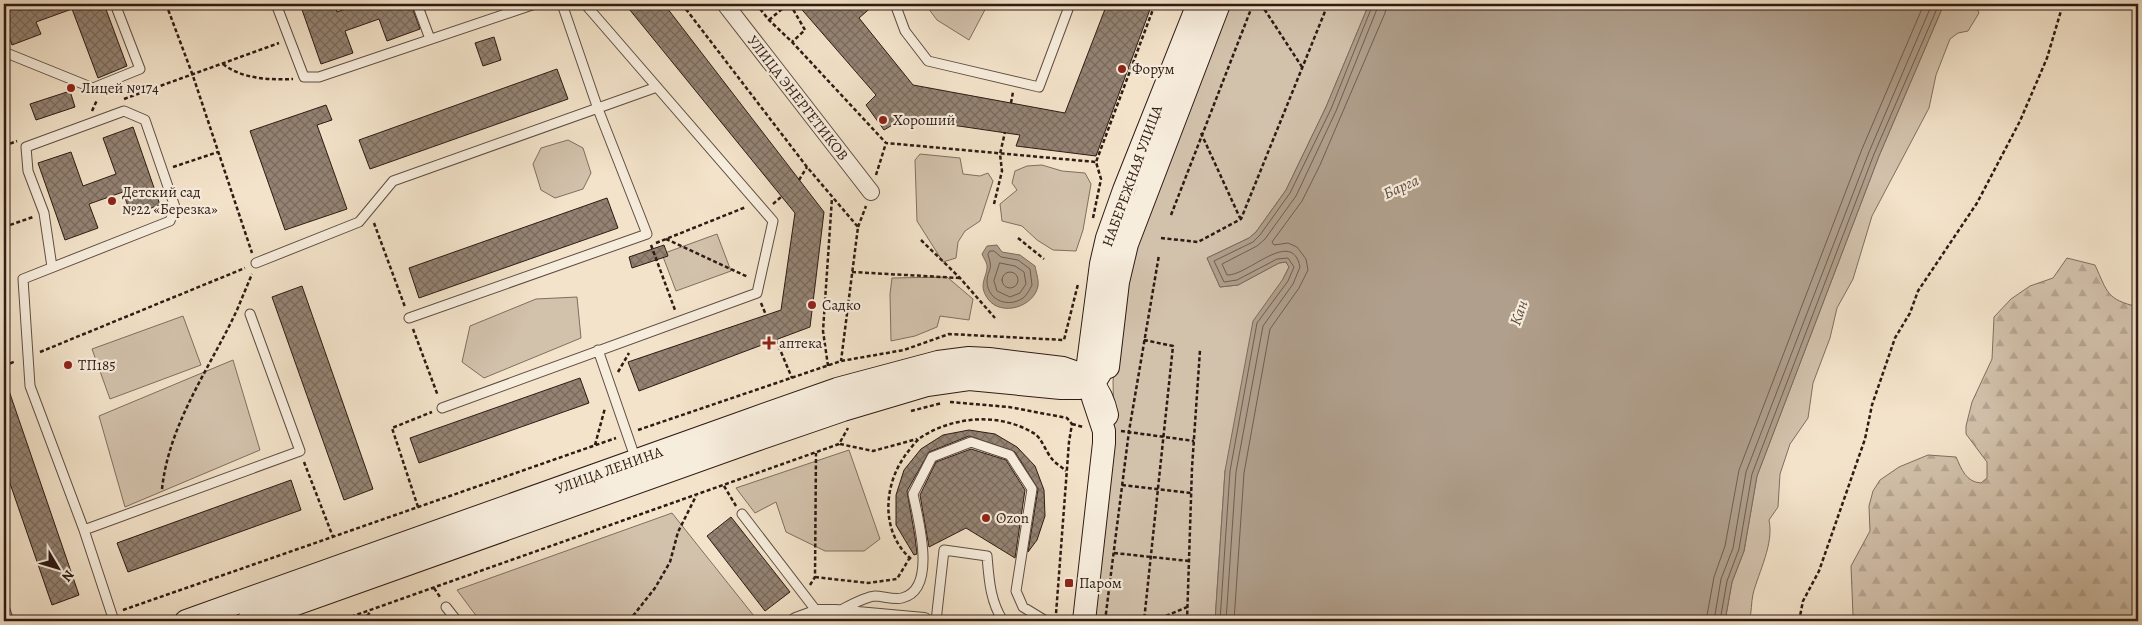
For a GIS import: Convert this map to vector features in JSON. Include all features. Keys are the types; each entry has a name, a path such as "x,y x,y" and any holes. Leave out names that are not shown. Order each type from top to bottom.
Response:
{"main road":[{"name":"НАБЕРЕЖНАЯ УЛИЦА","path":"1104,417 1090,382 1088,363 1099,271 1107,238 1198,4"},
{"name":"НАБЕРЕЖНАЯ УЛИЦА","path":"1084,621 1104,443 1108,353 1118,282 1126,244 1219,4"},
{"name":"УЛИЦА ЛЕНИНА","path":"1040,366 1054,364 1067,359 1077,351 1092,326"},
{"path":"1090,382 1102,372 1108,353"},
{"name":"УЛИЦА ЛЕНИНА","path":"186,621 837,390 928,364 969,358 1073,371 1090,382 1080,388 1061,388 969,379 942,382 894,394 747,444 248,621"},
{"name":"УЛИЦА ЛЕНИНА","path":"1061,388 1081,396 1104,417"}],"street":[{"name":"УЛИЦА ЭНЕРГЕТИКОВ","path":"725,4 871,192"},
{"path":"796,621 827,613 924,621"}],"lane":[{"path":"4,52 93,88 140,69 115,4"},
{"path":"276,4 304,77 319,77 535,4"},
{"path":"417,4 430,40"},
{"path":"409,318 647,234 598,109 562,4"},
{"path":"442,408 757,293 773,221 586,4"},
{"path":"895,4 905,31 928,61 1039,87 1070,4"},
{"path":"256,263 359,222 393,181 657,87"},
{"path":"52,267 44,214 28,171 26,147 124,111 145,120 175,206 170,221 23,279 30,386 84,530 113,617"},
{"path":"84,530 300,451 250,314"},
{"path":"598,350 636,460"},
{"path":"742,514 804,594 827,613 873,596 900,598 912,594 918,588 922,578 922,534 913,494 932,458 971,442 1010,455 1032,490 1016,591 1023,607 1046,621"},
{"path":"936,621 944,550 987,556 989,586 997,612 1003,621"},
{"path":"4,607 9,621"},
{"path":"446,607 457,621"}],"path":[{"path":"161,502 165,467 179,425 237,309 256,263 193,76 166,4"},
{"path":"682,4 832,198 858,227 841,361"},
{"path":"756,4 886,143 1096,162"},
{"path":"769,20 789,4 805,30 792,42"},
{"path":"1092,224 1101,179 1096,162 1155,4"},
{"path":"1171,215 1201,133 1253,4"},
{"path":"1261,4 1302,67"},
{"path":"1162,238 1198,242 1241,219 1328,4"},
{"path":"1799,621 1803,601 1819,571 1865,439 1872,405 1895,338 1910,313 1918,291 1977,203 2020,121 2047,58 2063,4"},
{"path":"117,102 177,79 193,76 289,39"},
{"path":"223,64 234,72 267,79 304,77"},
{"path":"91,112 100,108"},
{"path":"994,204 1002,171 1000,154 1005,132"},
{"path":"1201,133 1241,219"},
{"path":"4,146 22,139"},
{"path":"162,170 219,152"},
{"path":"799,180 807,166"},
{"path":"828,366 823,331 832,198"},
{"path":"651,245 757,203"},
{"path":"4,228 44,214"},
{"path":"647,234 679,321"},
{"path":"1018,238 1044,259"},
{"path":"666,239 759,283"},
{"path":"921,240 960,278 995,318"},
{"path":"1105,621 1128,431 1159,254"},
{"path":"4,366 256,263"},
{"path":"852,272 960,278"},
{"path":"91,621 113,617 333,537 841,361 904,350 950,334 1064,340 1080,278"},
{"path":"776,340 792,378"},
{"path":"1144,340 1173,346 1144,621"},
{"path":"1187,621 1191,493 1200,350"},
{"path":"909,411 948,402 1008,407 1067,418 1072,424 1066,472 1056,621"},
{"path":"418,508 392,428 442,408"},
{"path":"339,621 839,444 873,451 918,439 945,426 975,418 1005,422 1036,435 1052,459 1066,472"},
{"path":"839,444 849,427"},
{"path":"1128,431 1194,440"},
{"path":"915,563 902,552 887,512 890,486 900,463 918,439"},
{"path":"300,451 333,537"},
{"path":"804,594 815,577 816,453"},
{"path":"1122,485 1191,493"},
{"path":"724,486 742,514"},
{"path":"630,621 655,588 670,562 678,532 696,496"},
{"path":"1114,553 1190,561"},
{"path":"815,577 868,583 897,579 910,558"},
{"path":"1154,621 1188,607"},
{"path":"363,621 372,610"}],"green space":[{"path":"925,4 988,4 969,40 937,20"},
{"path":"1226,4 1369,4 1326,107 1286,190 1256,232 1249,238 1207,258 1220,287 1238,285 1279,263 1286,262 1289,267 1283,279 1225,471 1215,621 1092,621 1114,425 1113,381 1131,254"},
{"path":"1944,4 1975,4 1979,13 1968,31 1958,33 1950,39 1936,75 1929,108 1872,216 1853,279 1837,308 1830,338 1813,383 1808,418 1790,444 1780,474 1778,507 1769,520 1768,548 1753,594 1749,621 1725,621 1732,582 1744,551 1757,476 1879,156"},
{"path":"568,140 583,148 591,173 583,189 555,198 541,190 533,164 541,148"},
{"path":"920,154 960,158 963,174 980,176 988,173 993,181 980,221 965,231 958,242 956,258 943,262 917,221 915,160"},
{"path":"1042,165 1062,171 1085,173 1091,184 1083,230 1076,251 1053,250 1037,240 1022,226 1002,221 1000,204 1017,190 1012,183 1015,171 1027,166"},
{"path":"717,234 731,271 676,291 662,254"},
{"path":"2067,258 2095,265 2109,294 2120,301 2138,307 2138,621 1844,621 1853,615 1851,566 1870,531 1869,506 1873,491 1880,480 1899,467 1928,455 1956,457 1968,478 1981,483 1987,478 1987,462 1966,434 1966,426 1972,402 1992,359 1994,317 2011,299 2030,286 2053,278"},
{"path":"947,277 973,299 969,320 940,316 937,327 915,336 891,341 890,294 892,278"},
{"path":"577,297 581,338 484,378 462,362 470,326 536,299"},
{"path":"183,316 201,365 110,399 92,349"},
{"path":"233,360 260,450 125,507 99,416"},
{"path":"849,450 880,539 864,551 825,551 786,532 776,502 755,513 736,488"},
{"path":"672,513 758,621 480,621 457,590"}],"water":[{"path":"1369,4 1944,4 1879,156 1757,476 1744,551 1732,582 1725,621 1215,621 1225,471 1253,321 1283,279 1289,267 1286,262 1279,263 1238,285 1220,287 1207,258 1249,238 1256,232 1286,190 1326,107"},
{"path":"997,245 1002,252 1020,255 1035,266 1038,286 1035,293 1024,304 1016,307 1001,308 988,299 985,294 983,285 987,265 982,254 987,246"}],"building":[{"path":"4,4 104,4 127,66 98,78 72,9 36,22 41,34 12,45 4,23"},
{"path":"300,4 334,4 337,12 360,4 411,4 420,29 387,41 379,19 345,31 353,53 321,64"},
{"path":"625,4 664,4 824,212 810,327 639,391 628,362 781,310 795,213"},
{"path":"797,4 875,4 859,18 913,85 1065,113 1107,4 1152,4 1096,156 1016,146 1020,135 904,118 884,130 866,105 876,95"},
{"path":"494,37 501,60 483,66 475,43"},
{"path":"557,69 568,99 370,169 359,140"},
{"path":"70,91 75,107 36,120 30,104"},
{"path":"326,105 332,120 317,125 347,209 285,230 250,131"},
{"path":"133,127 160,205 131,215 123,192 89,204 98,228 65,240 38,163 71,152 83,186 116,174 103,138"},
{"path":"607,198 618,228 419,298 409,268"},
{"path":"664,245 668,256 632,268 629,257"},
{"path":"302,286 373,489 344,500 272,297"},
{"path":"580,378 589,403 419,463 410,438"},
{"path":"4,382 6,382 79,595 52,605 4,466"},
{"path":"969,430 995,434 1017,447 1035,466 1044,490 1045,516 1037,540 1028,552 1038,489 1015,452 969,436 929,452 907,491 917,554 914,555 896,525 896,495 904,470 921,449 943,435"},
{"path":"971,449 1006,460 1025,490 1015,558 966,528 929,547 920,495 936,462"},
{"path":"291,480 301,510 128,572 117,543"},
{"path":"731,517 790,592 765,611 707,536"}],"place":[{"name":"Форум","path":"1122,69"},
{"name":"Лицей №174","path":"71,88"},
{"name":"Хороший","path":"883,120"},
{"name":"Детский сад №22 «Березка»","path":"112,201"},
{"name":"Садко","path":"812,305"},
{"name":"аптека","path":"769,343"},
{"name":"ТП185","path":"68,365"},
{"name":"Ozon","path":"986,518"},
{"name":"Паром","path":"1069,583"}],"water label":[{"name":"Барга","path":"1401,187"},
{"name":"Кан","path":"1519,313"}]}
